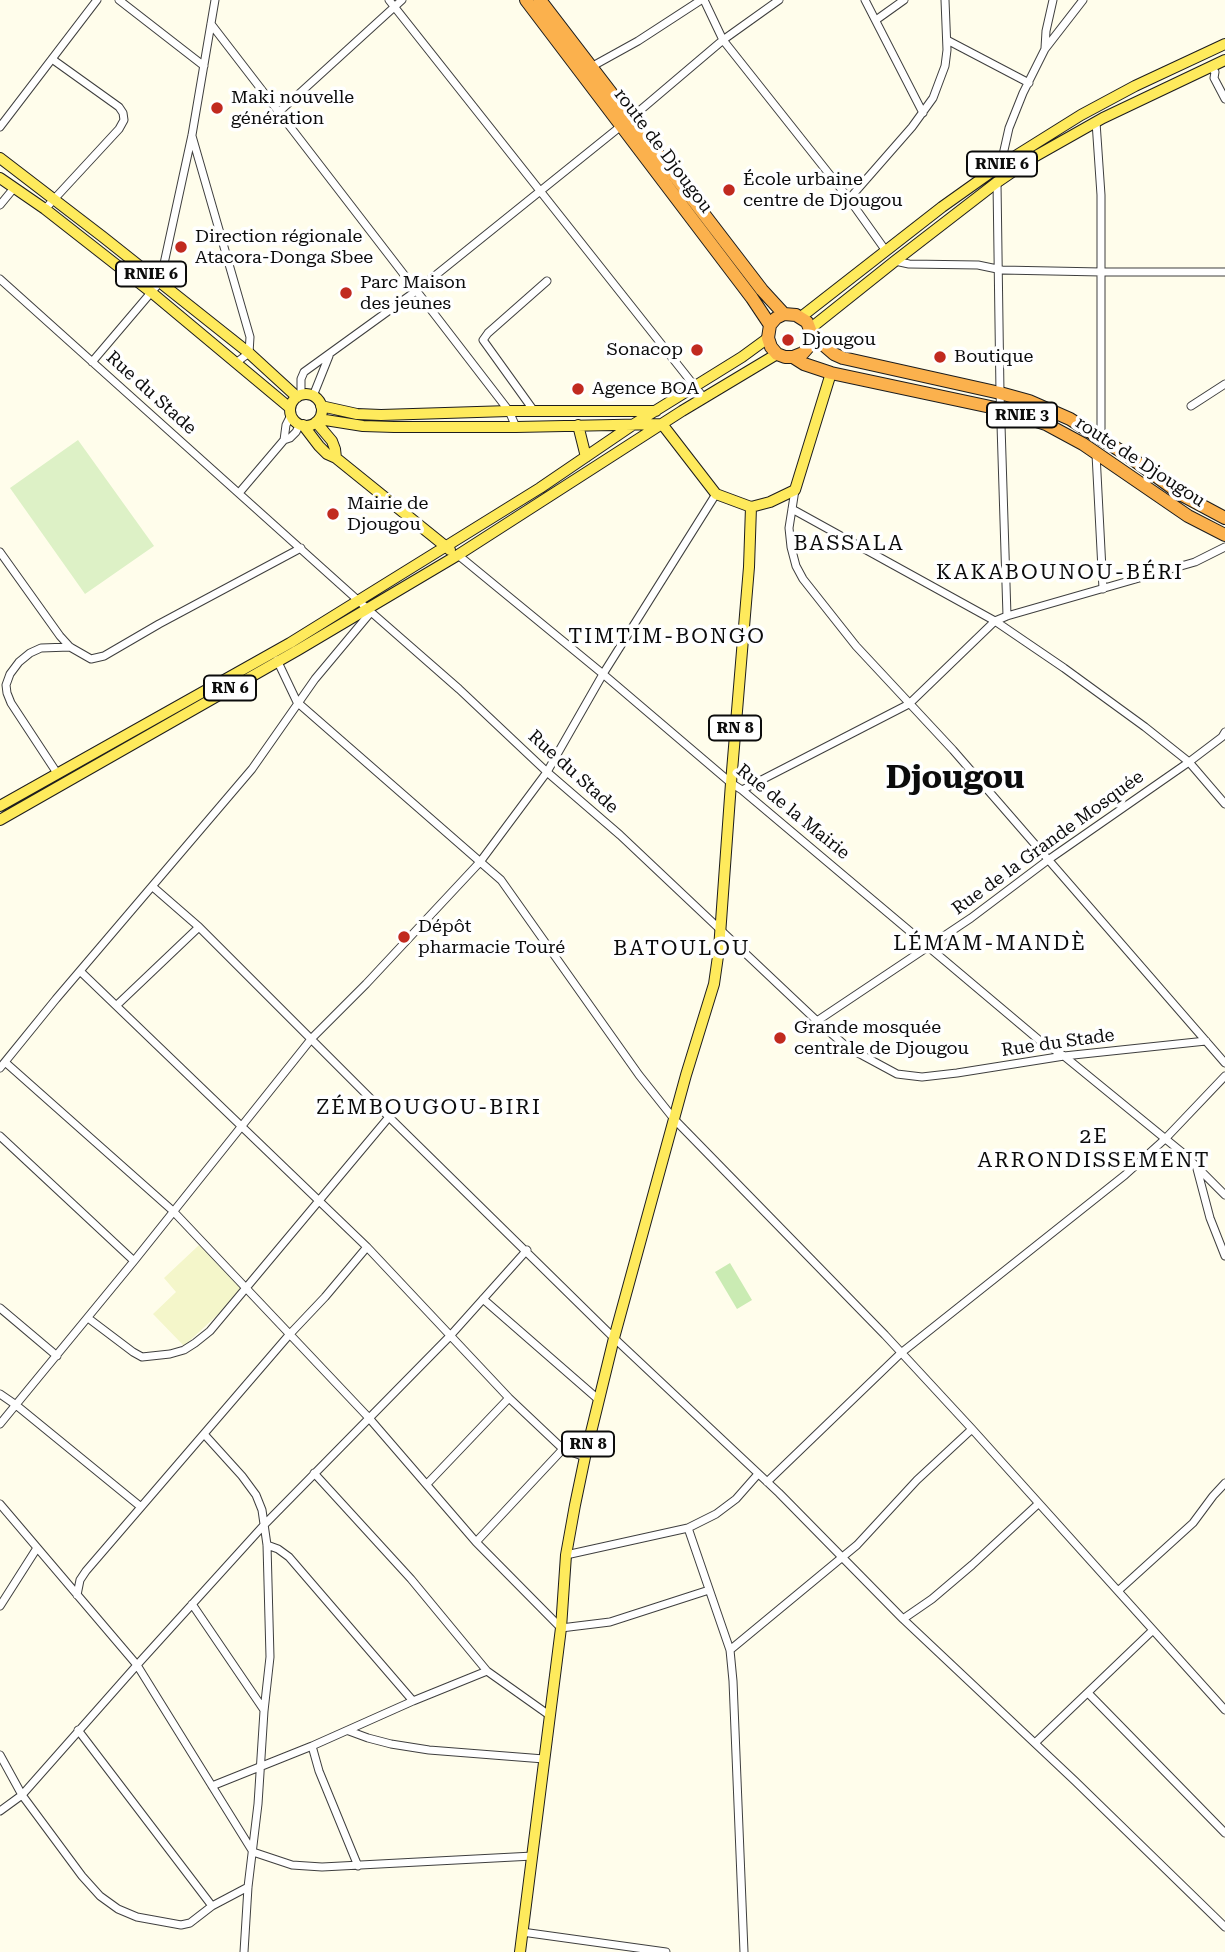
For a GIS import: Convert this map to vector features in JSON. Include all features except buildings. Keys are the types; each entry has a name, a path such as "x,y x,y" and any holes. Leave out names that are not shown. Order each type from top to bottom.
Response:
{"highway":[{"name":"route de Djougou","path":"526,0 762,290 785,314"},
{"name":"route de Djougou","path":"540,0 591,67 626,122 752,298 769,331"},
{"path":"777,354 771,347 769,331 776,318 785,314 801,317"},
{"name":"RNIE 3","path":"801,317 834,354 843,358 1000,393 1054,411 1101,438 1182,495 1225,518"},
{"path":"793,357 803,353 810,345 811,331"},
{"name":"RNIE 3","path":"777,354 793,357"},
{"name":"route de Djougou","path":"793,357 804,364 831,373 1000,409 1055,429 1096,453 1188,516 1225,535"}],"main road":[{"name":"RNIE 6","path":"801,317 1001,164 1081,115 1135,86 1225,44"},
{"name":"RNIE 6","path":"811,331 895,261 1034,157 1096,122 1225,60"},
{"name":"RNIE 6","path":"0,158 160,282 299,396"},
{"name":"RNIE 6","path":"0,178 46,209 151,292 237,362 291,412"},
{"path":"321,406 369,415 656,411 742,358 769,331"},
{"path":"318,420 321,406 313,396 299,396 291,412 302,425 318,420 363,426 662,424 777,354"},
{"path":"662,424 716,494 751,508 784,497 795,490 831,373"},
{"name":"RN 6","path":"366,607 446,547 656,411"},
{"name":"Rue de la Mairie","path":"318,420 332,441 336,458"},
{"name":"RN 6","path":"0,806 458,555 662,424"},
{"name":"Rue de la Mairie","path":"302,425 318,446 458,555"},
{"path":"578,425 586,457"},
{"name":"RN 8","path":"520,1952 561,1628 566,1555 585,1457 614,1338 714,984 750,567 751,508"},
{"name":"RN 6","path":"0,820 276,656"}],"street":[{"path":"0,127 97,0"},
{"path":"119,0 204,66"},
{"path":"92,362 160,282 192,135 215,0"},
{"path":"279,112 392,3 402,0"},
{"path":"591,67 702,0 723,40 887,250"},
{"path":"299,396 304,372 416,291 723,40 779,0"},
{"path":"865,0 923,113"},
{"path":"876,20 904,0"},
{"path":"849,199 923,113 940,83 945,66 947,40 945,0"},
{"path":"1045,49 1053,0"},
{"path":"1007,616 996,183 1009,128 1045,49 1083,0"},
{"path":"392,3 704,398"},
{"path":"211,24 509,411 516,427"},
{"path":"947,40 1029,83"},
{"path":"46,209 120,129 124,120 124,113 119,107 52,59"},
{"path":"1211,66 1225,99"},
{"path":"1096,122 1101,195 1101,438"},
{"path":"192,135 250,337 249,353 237,362"},
{"path":"0,205 14,188"},
{"path":"895,261 909,264 978,265 1002,270 1225,272"},
{"name":"Rue du Stade","path":"0,279 459,689 847,1047 897,1074 922,1077 1064,1056 1206,1041"},
{"path":"534,411 483,340 547,282"},
{"path":"313,396 330,355"},
{"path":"1191,406 1225,384"},
{"path":"284,440 291,412"},
{"path":"239,493 284,440 290,438 302,425"},
{"path":"1096,453 1103,589"},
{"path":"795,490 789,528 796,566 803,579 856,646 953,750 1225,1063"},
{"path":"0,1424 312,1038 480,862 547,772 603,674 716,494"},
{"path":"792,509 995,621 1074,675 1189,762 1225,804"},
{"path":"742,790 909,704 995,621 1195,562 1225,547"},
{"path":"0,552 70,647 91,659 104,656 301,548"},
{"name":"Rue de la Mairie","path":"458,555 1039,1040 1064,1056 1196,1164 1225,1195"},
{"path":"366,607 251,769 3,1065 173,1211 369,1418 476,1542 561,1628 610,1622 709,1590"},
{"path":"57,773 11,703 6,685 19,662 30,653 41,648 70,647"},
{"path":"276,656 297,702 501,880 639,1075 674,1119 784,1230 972,1429 1225,1710"},
{"name":"Rue de la Grande Mosquée","path":"817,1021 971,918 1048,860 1189,762 1225,732"},
{"path":"153,887 199,927 614,1338 767,1482 903,1619 1225,1927"},
{"path":"117,1005 199,927"},
{"path":"80,971 367,1247 509,1398 563,1449 585,1457"},
{"path":"767,1482 901,1353 1125,1175 1165,1139 1225,1076"},
{"path":"88,1318 142,1357 184,1350 210,1331 389,1117"},
{"path":"0,1136 134,1261"},
{"path":"1196,1164 1210,1218 1225,1256"},
{"path":"77,1595 80,1580 86,1571 367,1247"},
{"path":"0,1811 22,1795 264,1525 450,1335 527,1250"},
{"path":"483,1299 599,1400"},
{"path":"0,1308 57,1356"},
{"path":"0,1394 141,1507"},
{"path":"427,1485 509,1398"},
{"path":"730,1650 857,1545 917,1480 972,1429"},
{"path":"204,1434 256,1495 262,1510 267,1545 270,1657 244,1952"},
{"path":"476,1542 563,1449"},
{"path":"314,1473 411,1579 487,1671 549,1715"},
{"path":"566,1555 688,1528 726,1507 758,1474"},
{"path":"1118,1591 1193,1523 1225,1483"},
{"path":"0,1504 136,1665 253,1852 292,1865 323,1867 533,1856"},
{"path":"903,1619 932,1599 972,1565 1038,1504"},
{"path":"688,1528 730,1650 744,1952"},
{"path":"267,1545 289,1557 413,1701"},
{"path":"0,1606 37,1548"},
{"path":"192,1604 264,1711"},
{"path":"1035,1743 1153,1630"},
{"path":"212,1786 487,1671"},
{"path":"1088,1693 1225,1833"},
{"path":"78,1730 212,1906"},
{"path":"348,1731 380,1741 429,1750 544,1759"},
{"path":"312,1746 358,1866"},
{"path":"0,1755 22,1795 82,1876 100,1896 118,1909 137,1917 181,1925 190,1923 212,1906 248,1887"},
{"path":"522,1932 666,1952"}],"green space":[{"path":"78,440 154,546 85,594 10,488"},
{"path":"199,1245 243,1291 184,1346 153,1314 176,1292 164,1278"},
{"path":"730,1263 752,1300 737,1309 715,1272"}],"place":[{"name":"Maki nouvelle génération","path":"217,108"},
{"name":"École urbaine centre de Djougou","path":"729,190"},
{"name":"Direction régionale Atacora-Donga Sbee","path":"181,247"},
{"name":"Parc Maison des jeunes","path":"346,293"},
{"name":"Djougou","path":"788,340"},
{"name":"Sonacop","path":"697,350"},
{"name":"Boutique","path":"940,357"},
{"name":"Agence BOA","path":"578,389"},
{"name":"Mairie de Djougou","path":"333,514"},
{"name":"Dépôt pharmacie Touré","path":"404,937"},
{"name":"Grande mosquée centrale de Djougou","path":"780,1038"}],"district":[{"name":"BASSALA","path":"849,544"},
{"name":"KAKABOUNOU-BÉRI","path":"1060,573"},
{"name":"TIMTIM-BONGO","path":"667,637"},
{"name":"Djougou","path":"955,779"},
{"name":"LÉMAM-MANDÈ","path":"990,944"},
{"name":"BATOULOU","path":"682,949"},
{"name":"ZÉMBOUGOU-BIRI","path":"429,1108"},
{"name":"2E ARRONDISSEMENT","path":"1094,1149"}]}
